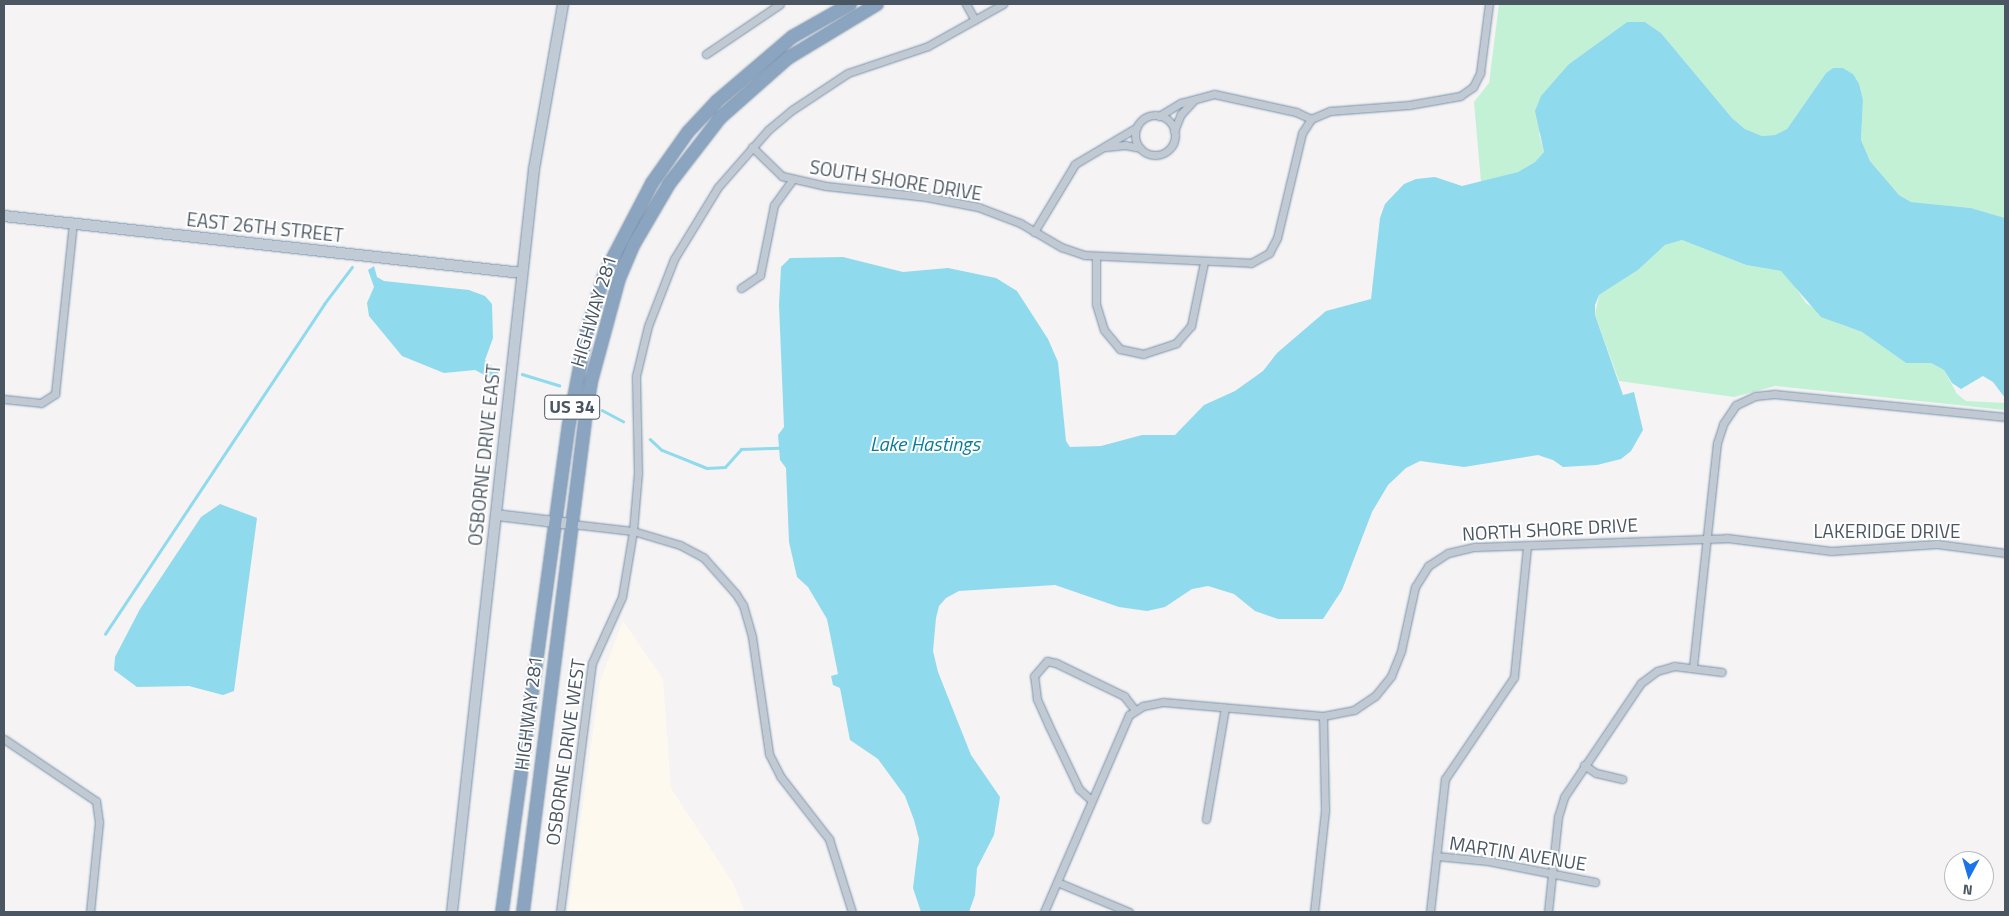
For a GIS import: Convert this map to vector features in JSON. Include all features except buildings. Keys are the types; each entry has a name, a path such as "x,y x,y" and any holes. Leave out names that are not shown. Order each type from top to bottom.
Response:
{"highway":[{"name":"HIGHWAY 281","path":"502,912 558,522 569,424 587,330 605,273 631,218 666,161 730,88 792,37 850,4"},
{"name":"HIGHWAY 281","path":"524,912 585,420 597,357 619,279 651,212 693,151 742,97 788,58 877,4"}],"street":[{"name":"OSBORNE DRIVE EAST","path":"452,912 535,160 563,4"},
{"path":"706,54 780,4"},
{"path":"966,4 975,20"},
{"name":"OSBORNE DRIVE WEST","path":"560,912 592,663 622,597 633,531 638,473 636,376 648,326 674,259 692,226 718,187 752,147 792,110 833,81 869,65 928,46 1003,4"},
{"path":"1034,232 1068,172 1075,164 1137,127 1147,117 1159,116 1195,99 1214,94 1224,95 1296,112 1311,119 1330,111 1409,105 1460,96 1473,87 1480,73 1489,4"},
{"path":"1106,147 1125,145 1140,148 1151,154 1163,153 1173,143 1174,131 1181,114 1195,99"},
{"path":"1159,116 1168,120 1174,131"},
{"name":"SOUTH SHORE DRIVE","path":"752,147 782,176 793,180 978,206 1070,251 1096,257 1251,263 1269,253 1277,238 1302,133 1311,119"},
{"path":"1137,127 1135,137 1140,148"},
{"path":"741,288 760,275 774,205 793,180"},
{"name":"EAST 26TH STREET","path":"4,216 522,273"},
{"path":"4,399 45,402 56,390 73,223"},
{"path":"1096,257 1096,304 1104,330 1120,348 1143,354 1176,343 1191,326 1204,262"},
{"path":"1693,667 1719,433 1729,414 1746,399 1775,394 2005,417"},
{"path":"496,515 633,531 692,550 716,569 743,605 752,637 769,754 780,776 829,839 852,912"},
{"name":"NORTH SHORE DRIVE","path":"1135,710 1163,702 1323,716 1354,710 1375,696 1388,681 1397,665 1415,587 1428,566 1448,553 1461,549 1708,538"},
{"name":"LAKERIDGE DRIVE","path":"1708,538 1823,550 1937,544 2005,553"},
{"path":"1430,912 1445,780 1514,677 1527,546"},
{"path":"1044,912 1124,721 1135,710 1124,696 1047,660 1034,676 1037,699 1079,789 1090,800"},
{"path":"1548,912 1558,817 1570,785 1640,683 1657,671 1674,666 1722,672"},
{"path":"1206,819 1225,708"},
{"path":"1314,912 1325,810 1323,716"},
{"path":"4,739 96,801 99,822 90,912"},
{"path":"1584,765 1596,773 1622,779"},
{"name":"MARTIN AVENUE","path":"1436,856 1595,882"},
{"path":"1056,882 1129,912"}],"shaded area":[{"path":"623,621 663,679 671,788 733,883 745,912 568,912 600,681"}],"green space":[{"path":"1499,4 2005,4 2005,218 1971,208 1911,202 1899,195 1870,161 1861,140 1863,100 1853,74 1843,68 1833,68 1826,73 1787,129 1775,135 1762,136 1745,129 1732,118 1661,33 1645,22 1627,22 1569,64 1539,134 1544,152 1535,162 1518,172 1481,182 1474,102 1489,83"},
{"path":"1682,240 1746,265 1781,271 1790,279 1806,303 1837,323 1862,332 1906,363 1931,363 1944,370 1957,394 1966,401 2005,403 2005,410 1775,386 1734,397 1619,381 1595,315 1599,295 1638,270 1665,245"}],"water":[{"name":"Lake Hastings","path":"1627,22 1645,22 1661,33 1732,118 1745,129 1762,136 1775,135 1787,129 1826,73 1833,68 1843,68 1853,74 1859,84 1863,100 1861,140 1870,161 1899,195 1911,202 1971,208 2005,218 2005,398 1993,382 1983,376 1961,389 1952,383 1944,370 1931,363 1906,363 1862,332 1821,317 1781,271 1746,265 1682,240 1665,245 1638,270 1599,295 1595,305 1595,315 1623,395 1634,392 1643,430 1631,451 1621,459 1597,465 1563,467 1553,460 1538,455 1464,467 1420,461 1406,468 1388,485 1372,512 1342,590 1323,619 1278,619 1255,611 1234,594 1208,586 1192,589 1165,607 1147,611 1119,607 1055,585 959,591 946,598 939,606 936,618 933,651 938,672 971,755 1000,797 994,835 977,868 975,895 969,912 921,912 913,888 919,839 914,820 905,796 878,759 850,740 840,688 833,685 831,676 838,674 827,619 808,587 797,577 789,542 786,468 780,460 778,435 784,427 779,305 781,267 790,258 843,257 903,272 948,268 996,278 1017,291 1048,339 1058,362 1066,441 1070,447 1101,446 1142,435 1175,435 1204,405 1235,391 1263,371 1277,353 1326,311 1371,299 1380,218 1385,204 1404,184 1416,179 1435,177 1462,186 1518,172 1535,162 1544,152 1535,111 1541,96 1569,64"},
{"path":"374,266 377,277 384,281 469,290 485,296 492,304 493,338 485,360 499,373 490,378 475,370 444,373 402,356 369,316 367,303 374,287 368,270"},
{"path":"220,504 257,518 234,691 223,695 189,686 137,687 114,670 115,657 140,609 201,517"}],"waterway":[{"path":"105,634 324,304 352,267"},
{"path":"522,374 559,385"},
{"path":"602,410 623,421"},
{"path":"650,439 662,450 707,468 725,467 741,449 779,448"}]}
